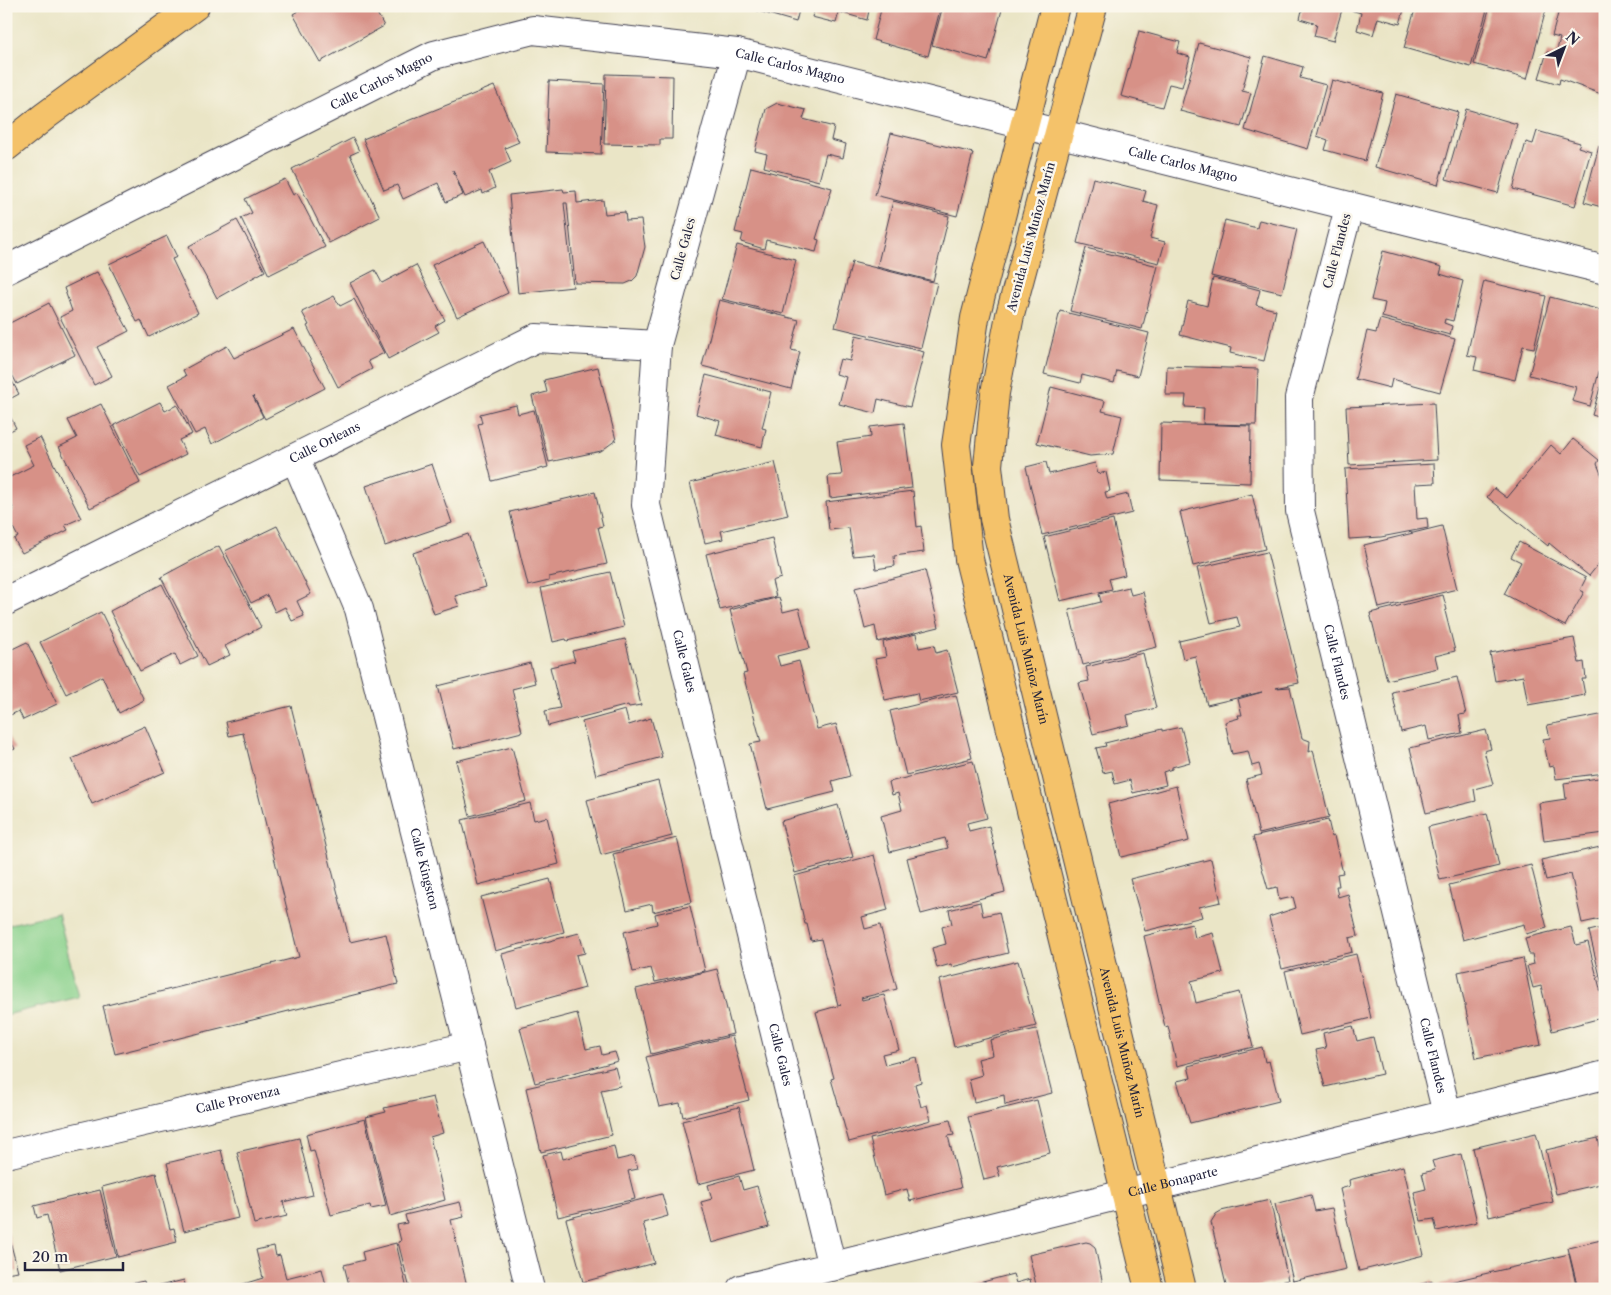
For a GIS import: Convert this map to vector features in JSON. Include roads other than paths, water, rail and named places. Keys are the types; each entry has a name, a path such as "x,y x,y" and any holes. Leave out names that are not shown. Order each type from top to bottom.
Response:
{"main road":[{"path":"6,147 45,116 195,6"},
{"path":"1055,6 1026,124 974,318 956,445 969,558 1149,1289"},
{"name":"Avenida Luis Muñoz Marín","path":"1093,6 1010,315 995,393 988,466 994,520 1182,1289"}],"street":[{"name":"Calle Carlos Magno","path":"6,270 434,55 533,30 737,53 1026,124 1349,208 1605,270"},
{"name":"Calle Gales","path":"737,53 657,345 646,505 832,1266"},
{"name":"Calle Flandes","path":"1349,208 1299,398 1300,511 1447,1114"},
{"name":"Calle Orleans","path":"6,601 536,338 657,345"},
{"name":"Calle Kingston","path":"295,458 359,609 530,1289"},
{"name":"Calle Provenza","path":"6,1154 469,1046"},
{"name":"Calle Bonaparte","path":"741,1289 1605,1075"}]}
